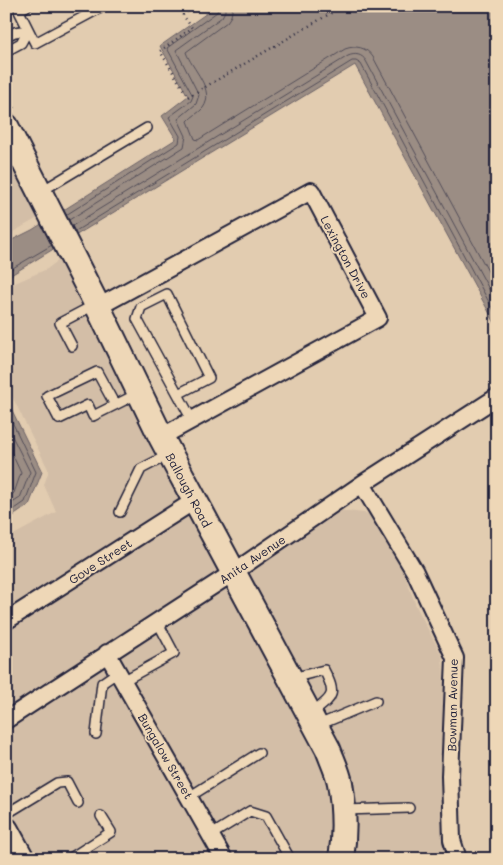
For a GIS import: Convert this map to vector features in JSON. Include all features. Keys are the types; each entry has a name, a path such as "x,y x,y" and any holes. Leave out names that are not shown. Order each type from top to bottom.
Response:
{"street":[{"name":"Ballough Road","path":"6,126 97,305 165,445 328,749 340,782 342,810 337,855"},
{"name":"Lexington Drive","path":"97,305 311,191 378,318 192,420 165,445"},
{"name":"Anita Avenue","path":"6,720 234,572 362,484 497,397"},
{"name":"Bowman Avenue","path":"362,484 415,572 455,658 450,776 452,840 458,859"},
{"name":"Gove Street","path":"6,621 194,501"},
{"name":"Bungalow Street","path":"107,653 224,859"},
{"path":"6,830 22,859"}],"lane":[{"path":"27,6 19,11 35,43 104,6"},
{"path":"6,36 28,30"},
{"path":"6,51 21,43 28,30"},
{"path":"44,201 147,128"},
{"path":"178,394 209,378 167,294 141,307 137,319 192,420"},
{"path":"72,346 60,323 97,305"},
{"path":"115,405 98,372 48,396 59,419 88,405 94,416 140,393"},
{"path":"120,512 141,469 165,445"},
{"path":"96,734 102,683 174,653 157,621"},
{"path":"290,678 324,670 332,687 330,699 313,721"},
{"path":"313,721 376,701"},
{"path":"189,797 259,753"},
{"path":"6,814 56,784 66,782 78,803"},
{"path":"342,810 409,808"},
{"path":"211,834 250,811 266,816 290,859"},
{"path":"69,859 111,832 101,816"}],"path":[{"path":"196,6 184,15 192,28 160,51 188,96 343,6"}],"shaded area":[{"path":"6,142 43,215 6,236"},
{"path":"64,256 185,498 6,612 6,539 56,512 44,485 48,469 6,384 6,287 47,269"},
{"path":"338,510 372,514 399,559 416,606 442,656 446,700 451,859 349,859 351,820 244,575"},
{"path":"192,512 224,569 6,710 6,631"},
{"path":"231,583 333,783 336,843 313,859 233,859 118,656"},
{"path":"105,664 216,859 31,859 6,816 6,730"}],"water":[{"path":"217,6 497,6 497,327 355,65 6,278 6,243 32,230 176,139 162,116 188,96 160,46"},
{"path":"6,398 42,472 29,505 6,521"}]}
